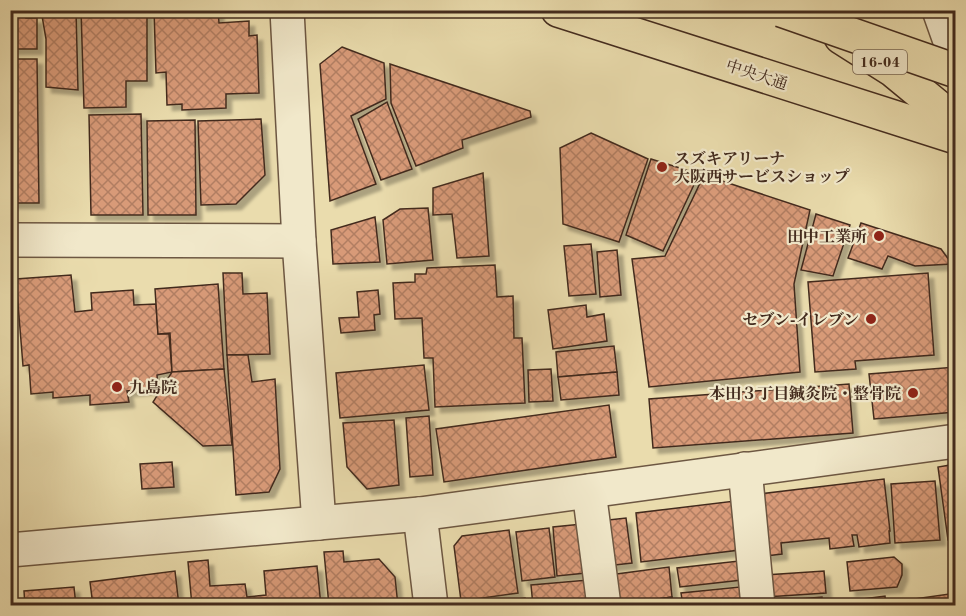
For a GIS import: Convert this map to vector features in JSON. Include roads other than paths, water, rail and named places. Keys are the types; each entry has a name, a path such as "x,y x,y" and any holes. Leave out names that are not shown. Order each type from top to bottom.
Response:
{"main road":[{"name":"中央大通","path":"558,10 956,137"},
{"path":"781,10 956,71"},
{"name":"16-04","path":"799,10 893,70 956,122"}],"street":[{"path":"287,10 299,241 319,523"},
{"path":"939,10 956,58"},
{"path":"10,240 299,241"},
{"path":"10,550 420,514 956,441"},
{"path":"745,469 758,606"},
{"path":"589,491 604,606"},
{"path":"420,514 431,606"}],"place":[{"name":"スズキアリーナ 大阪西サービスショップ","path":"662,167"},
{"name":"田中工業所","path":"879,236"},
{"name":"セブン-イレブン","path":"871,319"},
{"name":"九島院","path":"117,387"},
{"name":"本田３丁目鍼灸院・整骨院","path":"913,393"}]}
